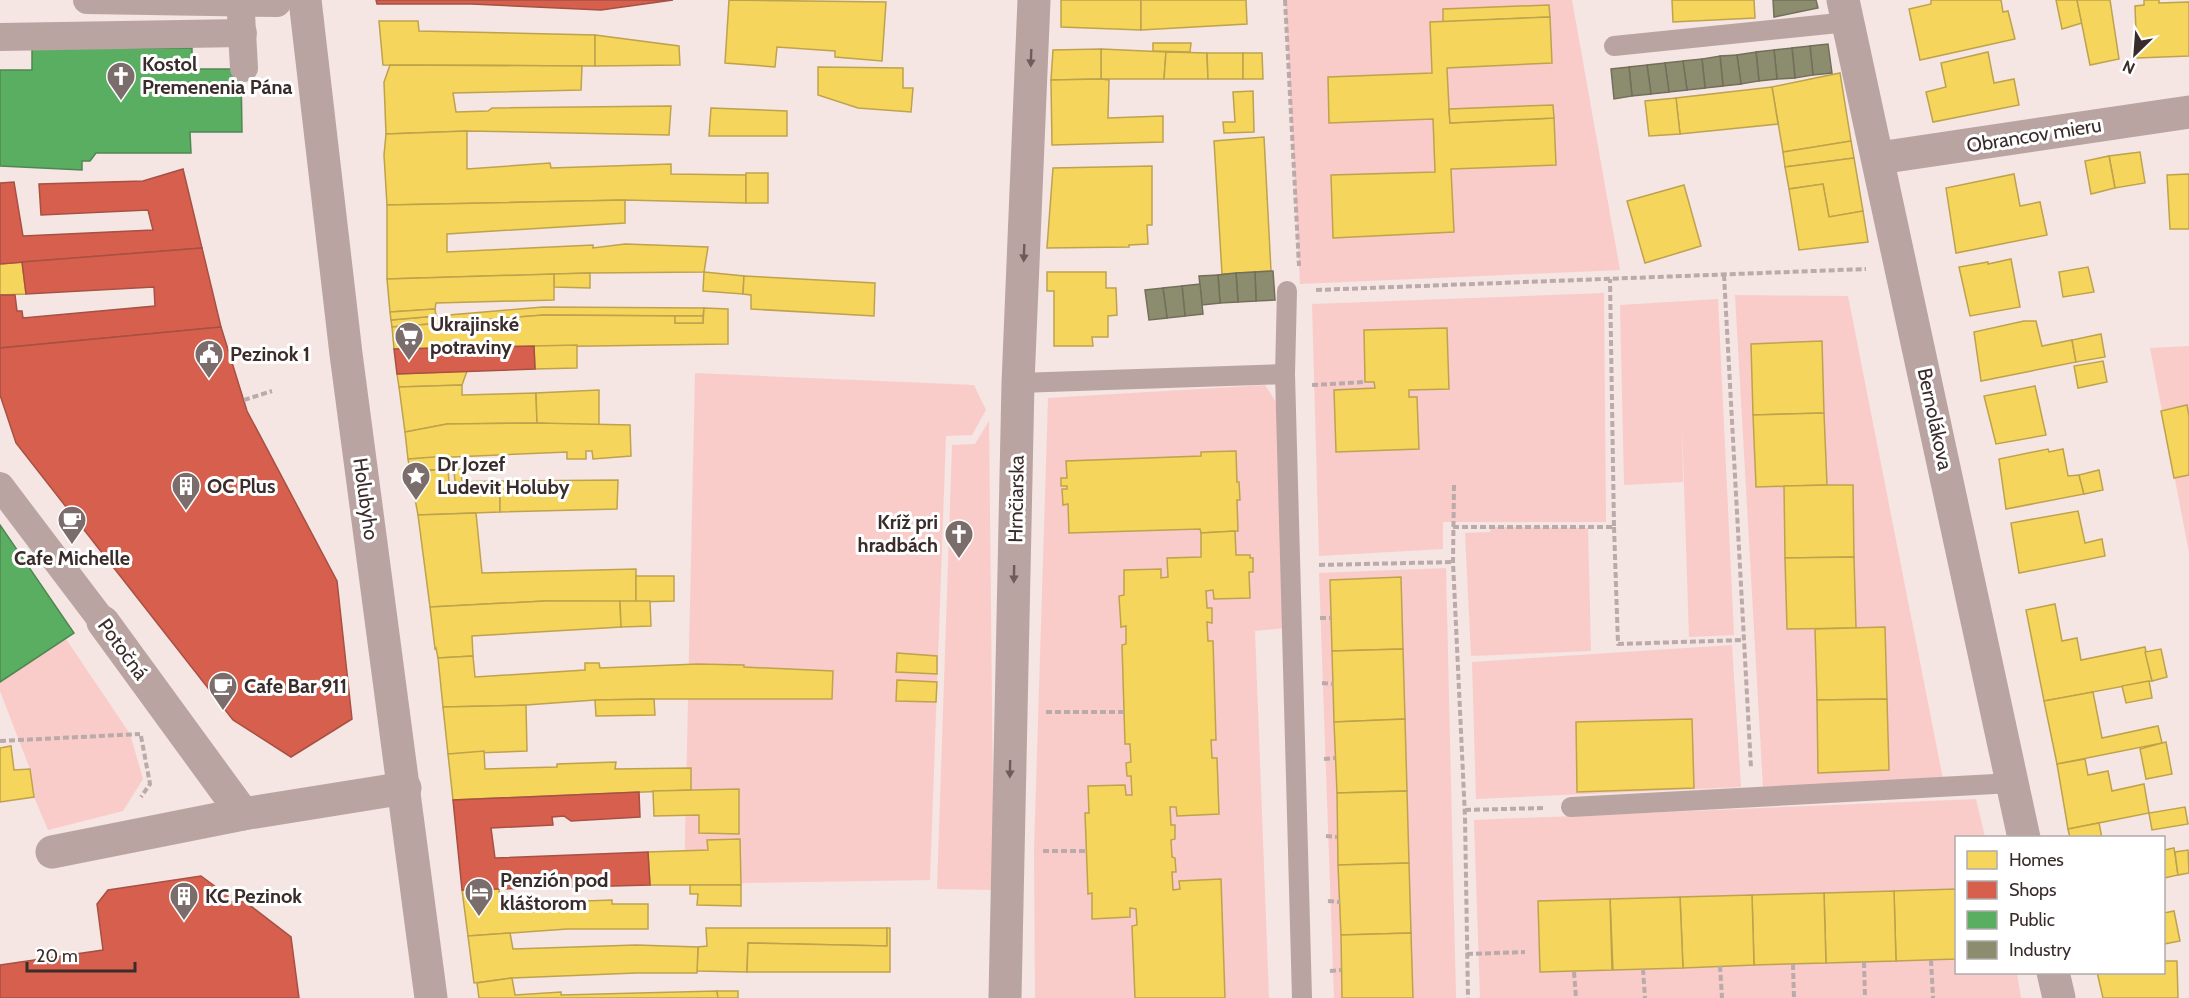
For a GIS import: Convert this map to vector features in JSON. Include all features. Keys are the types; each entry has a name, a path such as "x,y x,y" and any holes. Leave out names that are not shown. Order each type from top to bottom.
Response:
{"street":[{"path":"87,0 295,2"},
{"name":"Hrnčiarska","path":"1005,998 1018,383 1034,0"},
{"path":"241,1 244,68"},
{"name":"Holubyho","path":"295,2 346,354 431,998"},
{"name":"Bernolákova","path":"1846,11 2025,836"},
{"path":"0,37 243,33"},
{"name":"Obrancov mieru","path":"1879,158 2189,112"},
{"name":"Potočná","path":"0,486 103,622 243,814"},
{"path":"52,852 243,814 405,788"},
{"path":"2053,974 2059,998"}],"lane":[{"path":"1614,46 1846,11"},
{"path":"1294,291 1285,374 1302,998"},
{"path":"1018,383 1285,374"},
{"path":"1571,807 2013,783"}],"path":[{"path":"1285,0 1294,291 1902,268"},
{"path":"1724,275 1753,797"},
{"path":"1610,279 1618,644 1744,640"},
{"path":"1304,386 1365,382"},
{"path":"244,400 272,391"},
{"path":"1454,484 1453,562 1465,810 1468,998"},
{"path":"1453,527 1614,527"},
{"path":"1310,565 1453,562"},
{"path":"1038,712 1124,712"},
{"path":"134,724 140,734 150,784 137,804"},
{"path":"0,741 140,734"},
{"path":"1465,810 1571,807"},
{"path":"1034,851 1086,851"},
{"path":"1322,900 1340,902"},
{"path":"1467,954 1525,952"},
{"path":"1931,960 1933,998"},
{"path":"1864,962 1865,998"},
{"path":"1792,964 1794,998"},
{"path":"1720,966 1722,998"},
{"path":"1642,969 1645,998"},
{"path":"1325,971 1341,970"},
{"path":"1574,972 1576,998"}],"shaded area":[{"path":"1285,0 1572,0 1620,270 1300,284"},
{"path":"1604,293 1606,522 1443,522 1443,549 1319,556 1312,304"},
{"path":"1735,295 1848,296 1943,779 1763,787"},
{"path":"1718,299 1734,635 1689,637 1682,424 1683,482 1624,485 1620,305"},
{"path":"2189,346 2189,553 2150,348"},
{"path":"695,373 974,385 986,410 972,435 946,436 930,880 684,884"},
{"path":"1265,385 1280,408 1285,628 1255,631 1269,998 1035,998 1034,851 1048,398"},
{"path":"989,421 994,890 937,889 952,445 975,444"},
{"path":"1491,527 1588,528 1591,651 1471,656 1465,533 1490,532"},
{"path":"1446,568 1456,998 1334,998 1319,573"},
{"path":"66,639 130,734 143,779 123,811 48,830 34,797 30,769 0,691 0,682"},
{"path":"1732,645 1741,787 1476,799 1472,662"},
{"path":"1976,799 1985,836 1955,836 1955,974 2017,974 2021,998 1480,998 1474,820"}],"building: Homes":[{"path":"729,0 886,2 882,61 835,57 835,51 777,47 775,67 725,63"},
{"path":"1061,0 1141,0 1141,30 1061,27"},
{"path":"1141,0 1246,0 1247,24 1141,30"},
{"path":"1672,0 1754,0 1755,18 1673,22"},
{"path":"1931,0 2001,0 2003,12 2008,11 2015,39 1920,60 1909,9 1931,4"},
{"path":"2056,0 2077,0 2082,23 2062,29"},
{"path":"2077,0 2110,0 2119,59 2090,65"},
{"path":"2144,0 2159,0 2159,3 2189,2 2189,56 2137,58 2135,6 2144,5"},
{"path":"1549,5 1550,17 1443,22 1443,9"},
{"path":"1550,17 1552,63 1447,68 1450,123 1554,118 1556,165 1451,169 1454,232 1333,238 1331,175 1435,172 1433,119 1329,123 1328,77 1432,73 1430,22"},
{"path":"379,21 418,21 419,31 595,35 595,66 383,65"},
{"path":"595,35 679,46 680,65 595,66"},
{"path":"1153,43 1191,43 1190,52 1153,51"},
{"path":"1101,49 1166,52 1164,79 1101,79"},
{"path":"1101,49 1101,79 1051,80 1053,50"},
{"path":"1166,52 1207,53 1208,79 1164,79"},
{"path":"1988,52 1994,83 2014,79 2019,105 1933,122 1926,92 1946,87 1941,63"},
{"path":"1207,53 1243,53 1243,79 1208,79"},
{"path":"1243,53 1262,53 1263,79 1243,79"},
{"path":"390,65 582,66 581,90 453,93 456,112 488,111 492,108 671,106 669,135 467,131 386,134 384,82"},
{"path":"818,67 903,68 903,88 913,88 911,112 858,108 818,95"},
{"path":"1840,73 1851,141 1783,152 1772,87"},
{"path":"1051,80 1109,80 1108,118 1163,116 1163,142 1052,145"},
{"path":"1772,87 1778,124 1680,134 1676,98"},
{"path":"1253,91 1254,132 1224,133 1223,122 1235,122 1233,92"},
{"path":"1676,98 1680,134 1649,136 1645,101"},
{"path":"1553,105 1554,118 1450,123 1449,109"},
{"path":"711,108 787,111 787,136 709,136"},
{"path":"467,131 467,169 550,163 551,168 671,164 671,174 746,175 746,203 625,200 387,205 384,155 386,134"},
{"path":"1264,137 1271,271 1222,274 1214,141"},
{"path":"1851,141 1854,158 1785,167 1783,152"},
{"path":"2140,152 2145,183 2115,188 2109,156"},
{"path":"2109,156 2115,188 2091,194 2085,161"},
{"path":"1854,158 1863,211 1829,217 1823,184 1789,189 1785,167"},
{"path":"1152,166 1152,225 1147,225 1148,244 1129,245 1129,247 1047,248 1053,168"},
{"path":"746,173 768,173 768,203 746,203"},
{"path":"2014,174 2020,206 2040,202 2047,235 1956,253 1946,188"},
{"path":"2189,174 2189,229 2170,229 2167,175"},
{"path":"1823,184 1829,217 1863,211 1868,242 1799,250 1789,189"},
{"path":"1684,185 1701,246 1645,263 1627,201"},
{"path":"625,200 625,223 447,234 447,252 593,245 593,248 625,244 708,247 704,272 387,279 387,205"},
{"path":"2011,259 2020,307 1970,316 1959,267"},
{"path":"22,262 26,294 0,295 0,264"},
{"path":"2088,267 2094,292 2063,297 2059,272"},
{"path":"704,272 744,276 743,294 703,291"},
{"path":"1047,272 1106,272 1106,288 1116,288 1117,315 1108,316 1108,337 1092,337 1093,346 1054,346 1054,291 1047,291"},
{"path":"590,273 590,288 554,287 554,274"},
{"path":"554,274 554,300 436,303 435,309 390,312 387,279"},
{"path":"744,276 875,283 874,316 751,309 751,295 743,294"},
{"path":"543,307 704,308 703,316 544,315 392,327 391,320"},
{"path":"704,308 728,309 728,344 394,349 392,327 544,315 675,316 675,323 703,323"},
{"path":"435,309 436,316 391,320 390,312"},
{"path":"675,316 703,316 703,323 675,323"},
{"path":"2024,321 2036,321 2042,346 2072,340 2076,362 1981,381 1974,332"},
{"path":"1447,328 1449,389 1409,390 1409,397 1417,397 1419,449 1336,452 1334,390 1375,388 1374,382 1365,382 1364,330"},
{"path":"2101,334 2105,357 2076,362 2072,340"},
{"path":"1822,341 1824,413 1753,415 1751,344"},
{"path":"577,345 577,368 535,369 534,346"},
{"path":"2103,361 2107,382 2078,388 2074,366"},
{"path":"467,371 462,385 399,387 397,374"},
{"path":"462,385 462,395 536,393 537,423 447,424 405,432 399,387"},
{"path":"2035,386 2046,435 1996,444 1984,396"},
{"path":"599,390 599,426 537,423 536,393"},
{"path":"2187,405 2189,475 2174,478 2161,411"},
{"path":"1824,413 1827,485 1756,487 1753,415"},
{"path":"447,424 630,425 631,456 593,459 592,451 586,451 586,459 567,459 567,452 408,459 405,432"},
{"path":"2048,449 2049,452 2063,449 2068,476 2079,475 2084,494 2006,509 1999,459"},
{"path":"1236,451 1240,500 1237,500 1238,531 1201,533 1200,529 1069,533 1068,504 1063,505 1062,489 1067,489 1067,486 1061,486 1061,478 1067,478 1066,461 1201,456 1201,452"},
{"path":"447,456 448,469 410,471 408,459"},
{"path":"448,469 449,482 500,481 500,512 418,515 410,472"},
{"path":"461,469 462,482 455,482 454,470"},
{"path":"2099,470 2103,490 2084,494 2079,475"},
{"path":"618,480 617,509 500,512 500,481"},
{"path":"1853,485 1854,557 1785,558 1784,486"},
{"path":"2078,511 2085,543 2102,539 2105,556 2019,573 2011,523"},
{"path":"476,513 482,573 636,569 636,602 545,601 430,607 418,515"},
{"path":"1235,531 1236,555 1250,555 1250,558 1253,558 1253,572 1249,572 1250,598 1214,599 1213,590 1206,591 1207,608 1212,608 1212,623 1207,622 1208,641 1213,641 1216,740 1211,740 1212,758 1217,758 1219,814 1177,816 1176,807 1170,807 1171,825 1175,825 1175,839 1171,840 1176,872 1172,872 1173,890 1180,889 1179,881 1221,879 1225,998 1135,998 1132,926 1137,925 1136,909 1130,908 1130,917 1092,919 1092,893 1088,894 1085,813 1089,813 1088,786 1125,785 1126,795 1132,795 1131,776 1127,776 1126,763 1131,762 1130,744 1125,744 1122,645 1126,644 1126,626 1121,627 1119,596 1124,595 1124,570 1161,569 1161,578 1168,577 1167,558 1201,557 1201,533"},
{"path":"1854,557 1856,628 1787,629 1785,558"},
{"path":"636,576 674,576 674,601 636,602"},
{"path":"1401,577 1403,649 1332,651 1330,580"},
{"path":"545,601 620,601 621,627 472,636 473,656 438,658 430,607"},
{"path":"620,601 650,601 651,626 621,627"},
{"path":"2055,604 2062,641 2077,638 2081,660 2145,647 2152,681 2044,701 2026,610"},
{"path":"1885,627 1887,699 1817,700 1815,629"},
{"path":"1403,649 1405,719 1334,722 1332,651"},
{"path":"2161,649 2167,677 2152,681 2145,652"},
{"path":"897,653 937,656 937,674 896,672"},
{"path":"473,656 475,677 585,670 585,663 599,663 600,668 698,664 833,671 832,699 595,700 526,705 443,707 438,658"},
{"path":"897,680 937,682 936,702 896,701"},
{"path":"2149,681 2152,698 2126,703 2122,686"},
{"path":"2093,692 2102,738 2158,726 2162,743 2057,764 2044,701"},
{"path":"654,699 655,715 596,716 595,700"},
{"path":"1887,699 1889,770 1818,773 1817,700"},
{"path":"526,705 527,751 448,754 443,707"},
{"path":"1405,719 1407,791 1337,793 1334,722"},
{"path":"1692,719 1694,788 1577,792 1576,722"},
{"path":"2166,742 2172,774 2146,779 2140,749"},
{"path":"11,746 14,770 30,769 34,797 0,802 0,748"},
{"path":"484,751 485,769 557,767 557,764 616,762 615,769 691,768 691,790 453,800 448,754"},
{"path":"2085,759 2088,775 2108,771 2112,791 2144,784 2149,813 2068,829 2057,764"},
{"path":"739,789 739,834 699,833 699,815 654,816 653,791"},
{"path":"1407,791 1409,863 1338,865 1337,793"},
{"path":"2185,807 2188,824 2152,830 2149,813"},
{"path":"2099,823 2102,836 2070,836 2068,829"},
{"path":"740,839 741,885 650,885 648,852 708,850 707,840"},
{"path":"2174,848 2178,875 2165,878 2165,850"},
{"path":"2188,850 2189,873 2178,875 2175,852"},
{"path":"1409,863 1411,933 1341,935 1338,865"},
{"path":"690,885 741,885 741,906 697,905 698,894 690,894"},
{"path":"499,888 500,904 612,900 612,904 648,904 648,929 567,929 468,936 462,890"},
{"path":"1955,889 1955,959 1896,961 1894,891"},
{"path":"1894,891 1896,961 1826,963 1824,893"},
{"path":"1824,893 1826,963 1754,965 1752,895"},
{"path":"1752,895 1754,965 1683,968 1680,897"},
{"path":"1680,897 1683,968 1613,970 1610,899"},
{"path":"1610,899 1612,970 1540,972 1538,901"},
{"path":"2174,911 2180,941 2165,944 2165,913"},
{"path":"706,928 887,928 887,946 748,943 747,972 697,971 698,947 707,946"},
{"path":"887,928 890,928 890,972 747,972 748,943 887,946"},
{"path":"510,933 513,949 636,945 698,947 697,973 512,978 474,983 468,936"},
{"path":"1411,933 1413,998 1342,998 1341,935"},
{"path":"2165,961 2177,961 2178,998 2103,998 2097,974 2165,974"},
{"path":"512,978 515,995 561,992 561,995 717,991 718,998 479,998 477,983"},
{"path":"717,991 738,991 738,998 718,998"}],"building: Shops":[{"path":"376,0 673,0 601,10 471,4 377,4"},
{"path":"183,169 202,248 0,264 0,183 14,182 23,236 153,230 148,210 41,215 39,184 143,181"},
{"path":"202,248 221,327 0,348 0,295 15,295 17,311 22,311 23,318 155,306 154,287 26,294 22,262"},
{"name":"OC Plus","path":"221,327 247,411 337,581 352,719 291,757 233,720 16,443 0,395 0,348"},
{"path":"534,346 535,369 397,374 394,349"},
{"path":"639,792 640,817 571,821 564,816 552,817 553,825 491,828 495,858 648,852 650,885 462,890 453,800"},
{"name":"KC Pezinok","path":"201,876 228,896 229,902 243,900 291,937 299,998 0,998 0,965 103,950 97,904 108,890"}],"building: Public":[{"name":"Kostol Premenenia Pána","path":"32,48 192,48 192,69 241,69 242,132 190,132 191,153 96,153 90,161 82,161 82,170 0,166 0,70 32,70"},
{"path":"0,525 74,633 0,682"}],"building: Industry":[{"path":"1773,0 1816,0 1818,8 1774,17"},
{"path":"1828,44 1832,73 1813,75 1810,46"},
{"path":"1810,46 1813,75 1795,78 1792,48"},
{"path":"1792,48 1795,78 1777,79 1774,50"},
{"path":"1774,50 1777,79 1759,81 1756,52"},
{"path":"1756,52 1759,81 1741,84 1737,55"},
{"path":"1737,55 1741,84 1723,86 1720,56"},
{"path":"1720,56 1723,86 1705,88 1702,59"},
{"path":"1702,59 1705,88 1687,90 1683,61"},
{"path":"1683,61 1687,90 1669,92 1665,63"},
{"path":"1665,63 1669,92 1651,94 1647,65"},
{"path":"1647,65 1651,94 1632,96 1629,67"},
{"path":"1629,67 1632,96 1614,99 1611,69"},
{"path":"1273,271 1275,300 1256,301 1255,272"},
{"path":"1255,272 1256,301 1238,302 1236,273"},
{"path":"1236,273 1238,302 1220,303 1218,275"},
{"path":"1218,275 1220,303 1202,305 1199,276"},
{"path":"1200,284 1203,314 1185,316 1182,286"},
{"path":"1182,286 1185,316 1167,318 1163,288"},
{"path":"1163,288 1167,318 1149,320 1145,290"}],"place":[{"name":"Kostol Premenenia Pána","path":"121,102"},
{"name":"Ukrajinské potraviny","path":"409,362"},
{"name":"Pezinok 1","path":"209,380"},
{"name":"Dr Jozef Ludevit Holuby","path":"416,502"},
{"name":"OC Plus","path":"186,512"},
{"name":"Cafe Michelle","path":"72,546"},
{"name":"Kríž pri hradbách","path":"959,560"},
{"name":"Cafe Bar 911","path":"223,712"},
{"name":"Penzión pod kláštorom","path":"479,918"},
{"name":"KC Pezinok","path":"184,922"}]}
